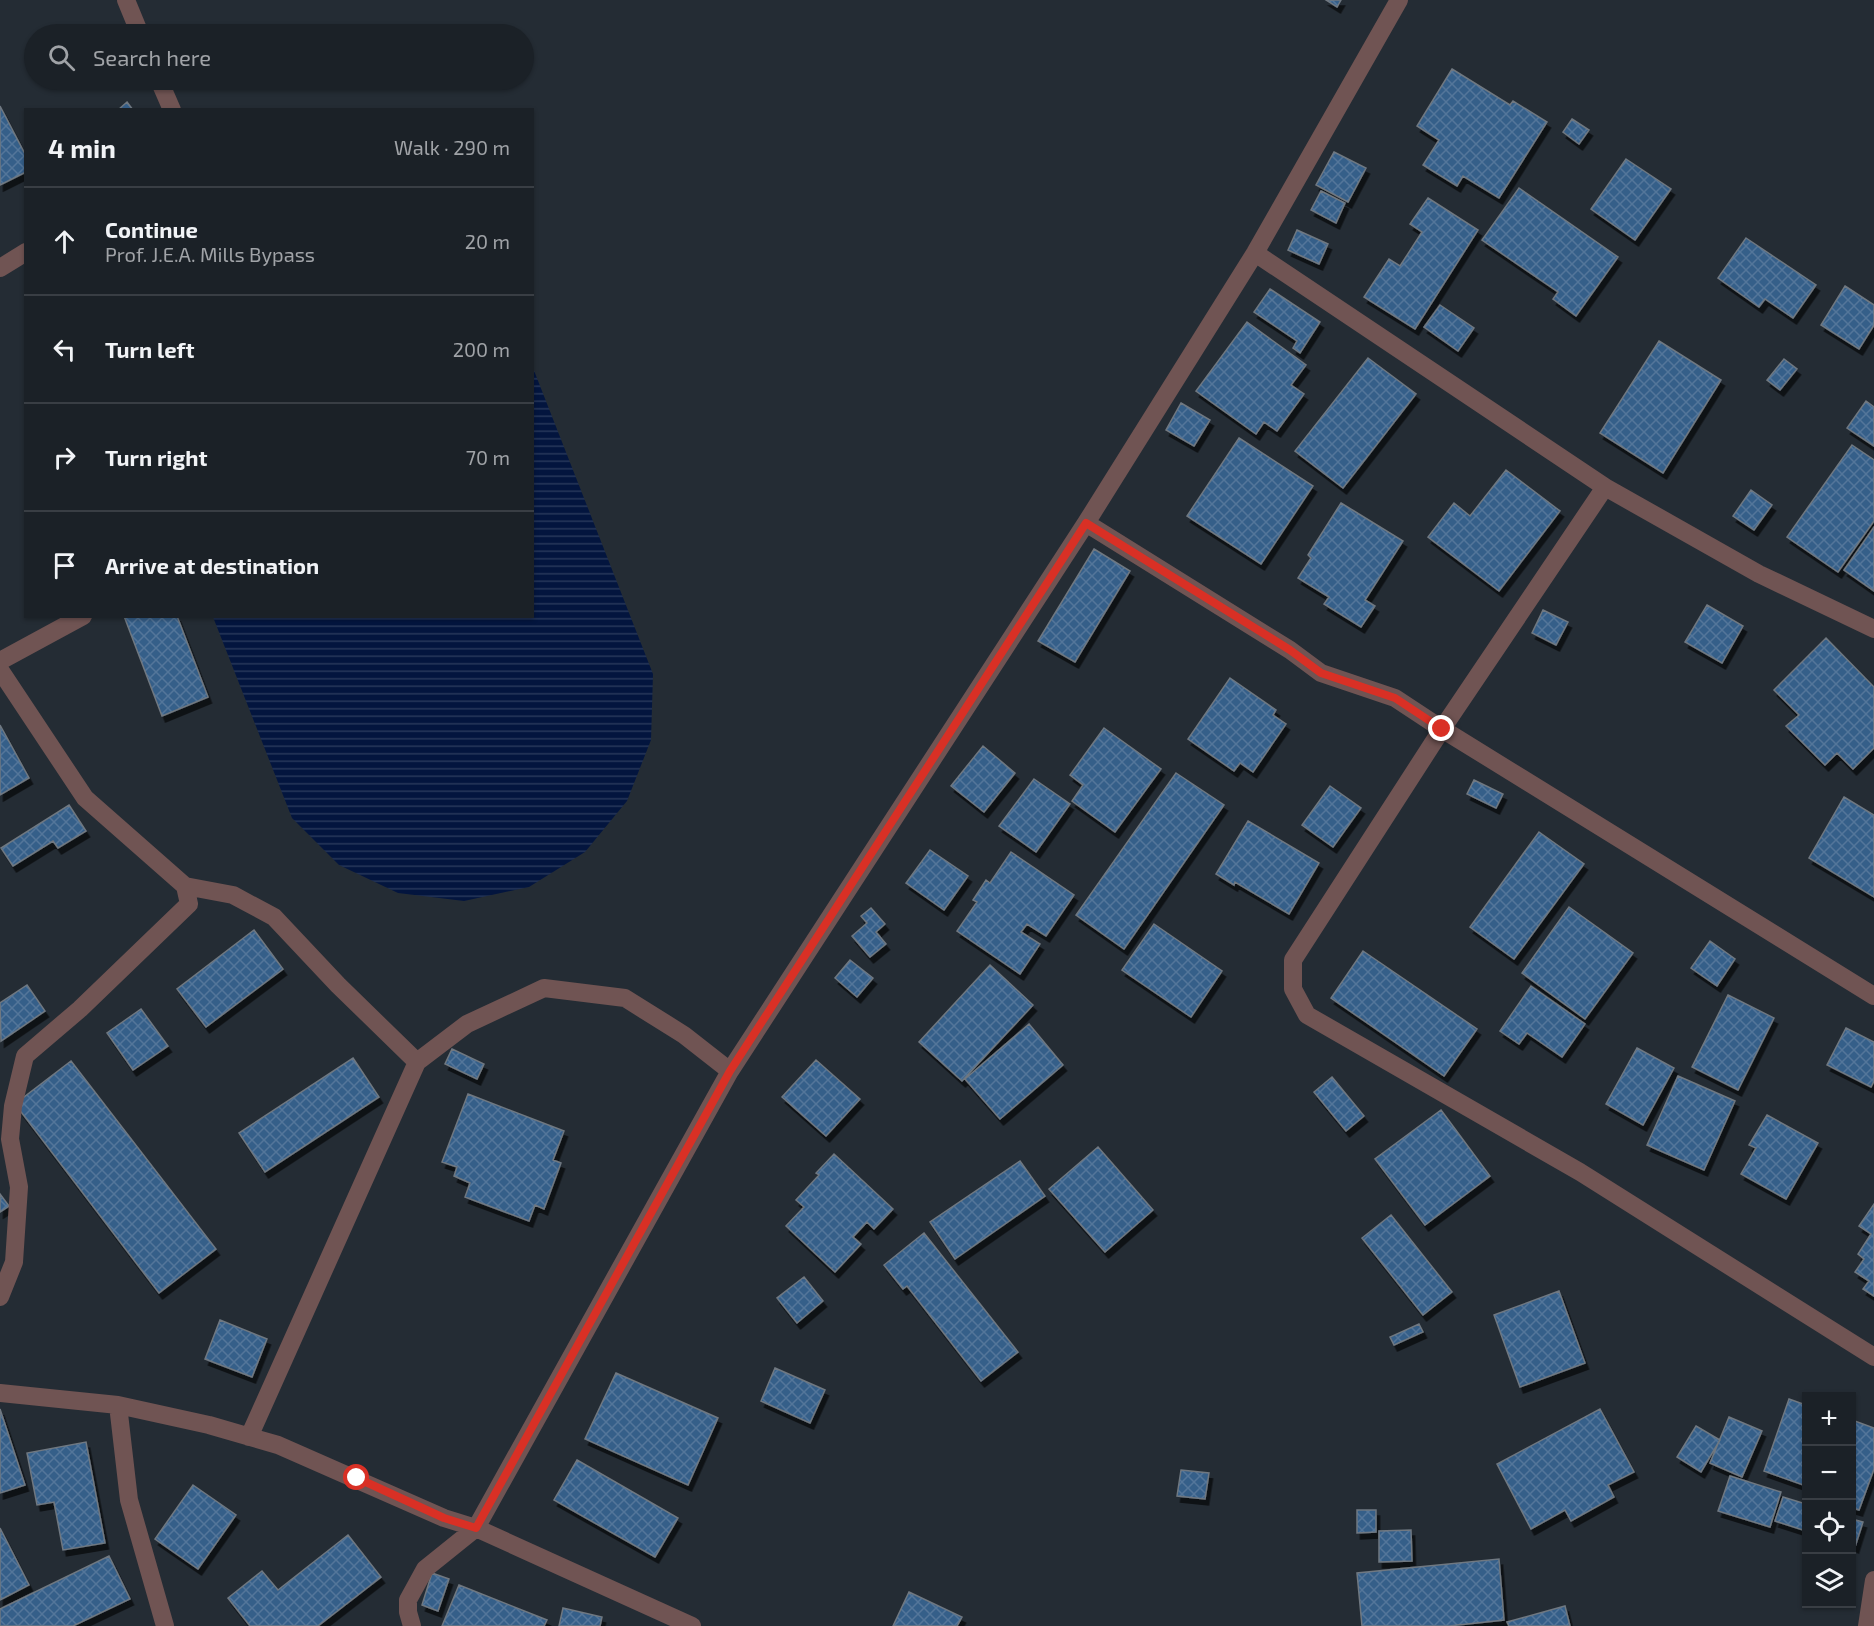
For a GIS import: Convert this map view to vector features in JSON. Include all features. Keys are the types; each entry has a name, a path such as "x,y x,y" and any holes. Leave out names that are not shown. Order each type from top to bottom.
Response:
{"street":[{"path":"126,0 136,24"},
{"path":"412,1626 408,1612 408,1600 425,1569 476,1528 730,1071 1086,523 1255,253 1399,0"},
{"path":"163,90 171,108"},
{"path":"0,268 24,253"},
{"path":"1255,253 1605,487 1759,574 1874,629"},
{"path":"1605,487 1442,729 1293,960 1293,989 1307,1015 1580,1172 1874,1357"},
{"path":"1086,523 1290,650 1321,673 1395,698 1874,996"},
{"path":"0,661 79,618"},
{"path":"0,670 85,798 184,886 232,895 274,917 338,985 417,1062"},
{"path":"0,1297 14,1262 19,1186 5,1133 25,1056 80,1009 189,904 184,886"},
{"path":"249,1437 417,1062 467,1023 544,988 625,998 684,1035 730,1071"},
{"path":"0,1393 118,1405 209,1425 278,1445 444,1518 476,1528 693,1626"},
{"path":"118,1405 129,1500 165,1626"},
{"path":"1867,1626 1874,1580"}],"water":[{"path":"534,371 653,674 651,740 627,801 585,852 529,887 464,901 398,893 339,865 292,818 213,618 534,618"}],"building":[{"path":"1326,0 1341,0 1337,7"},
{"path":"1452,69 1510,105 1513,101 1547,122 1499,198 1463,176 1457,186 1423,165 1439,140 1417,126"},
{"path":"127,102 132,108 120,108"},
{"path":"0,106 24,152 24,173 0,185"},
{"path":"1572,119 1589,130 1579,144 1563,132"},
{"path":"1334,152 1366,168 1348,202 1316,185"},
{"path":"1626,159 1671,189 1635,240 1591,209"},
{"path":"1519,188 1618,257 1576,316 1553,299 1558,292 1482,240"},
{"path":"1321,191 1345,203 1336,223 1311,210"},
{"path":"1428,198 1478,230 1415,329 1364,297 1389,259 1400,266 1422,232 1410,224"},
{"path":"1297,230 1328,244 1319,264 1288,250"},
{"path":"1746,238 1816,285 1793,318 1765,299 1759,307 1718,278"},
{"path":"1845,286 1874,305 1874,325 1859,349 1821,325"},
{"path":"1270,289 1320,322 1300,353 1293,348 1297,341 1254,312"},
{"path":"1440,305 1474,328 1458,351 1424,327"},
{"path":"1247,322 1306,365 1291,385 1304,394 1277,431 1264,422 1256,434 1196,391"},
{"path":"1659,341 1721,380 1663,473 1600,433"},
{"path":"1368,358 1416,394 1343,488 1295,451"},
{"path":"1784,359 1797,369 1780,390 1767,380"},
{"path":"1866,401 1874,407 1874,446 1847,428"},
{"path":"1181,403 1210,420 1194,446 1166,430"},
{"path":"1239,438 1313,486 1261,564 1187,516"},
{"path":"1852,445 1874,460 1874,521 1838,572 1787,537"},
{"path":"1506,470 1560,511 1499,591 1428,537 1454,503 1470,516"},
{"path":"1751,490 1772,505 1754,530 1733,516"},
{"path":"1341,503 1403,541 1365,600 1375,606 1361,627 1324,604 1329,597 1298,578 1311,558 1308,555"},
{"path":"1874,527 1874,591 1844,570"},
{"path":"1094,549 1130,571 1075,662 1038,641"},
{"path":"1707,605 1743,626 1722,663 1685,642"},
{"path":"1543,610 1568,622 1556,645 1532,633"},
{"path":"125,618 178,618 208,697 162,716"},
{"path":"1826,638 1874,687 1874,748 1853,769 1837,753 1825,765 1786,726 1799,715 1774,690"},
{"path":"1230,678 1276,710 1273,715 1286,724 1253,772 1240,763 1234,771 1188,739"},
{"path":"0,725 29,778 0,795"},
{"path":"1104,728 1161,769 1115,832 1072,801 1083,785 1070,775"},
{"path":"983,746 1015,773 984,812 951,786"},
{"path":"1176,773 1224,805 1124,949 1076,915"},
{"path":"1034,779 1070,804 1036,852 999,826"},
{"path":"1474,780 1503,794 1496,808 1467,794"},
{"path":"1330,786 1361,808 1333,847 1302,825"},
{"path":"1844,797 1874,815 1874,897 1809,858"},
{"path":"69,805 86,831 58,848 53,841 13,866 1,848"},
{"path":"1248,821 1319,863 1289,914 1235,882 1234,885 1216,874"},
{"path":"1539,832 1584,864 1514,959 1470,927"},
{"path":"930,850 968,876 944,910 906,883"},
{"path":"1011,852 1074,895 1046,936 1027,924 1021,932 1040,944 1020,974 957,931 977,902 973,900 986,880 990,883"},
{"path":"1569,907 1633,953 1585,1019 1522,973"},
{"path":"871,908 885,924 876,932 886,944 870,957 852,936 867,923 861,916"},
{"path":"1154,924 1222,971 1191,1017 1122,970"},
{"path":"254,930 283,969 206,1027 177,989"},
{"path":"1710,941 1735,959 1717,986 1691,968"},
{"path":"1363,951 1477,1029 1444,1076 1331,998"},
{"path":"850,960 873,978 857,997 835,978"},
{"path":"990,965 1033,1005 962,1081 919,1042"},
{"path":"27,985 45,1011 1,1041 0,1003"},
{"path":"1531,986 1585,1024 1562,1057 1527,1033 1519,1044 1500,1031"},
{"path":"1728,995 1774,1018 1738,1090 1692,1067"},
{"path":"141,1009 168,1046 133,1070 107,1033"},
{"path":"1029,1024 1063,1065 1000,1119 965,1079"},
{"path":"1846,1028 1874,1042 1874,1081 1871,1087 1827,1065"},
{"path":"1637,1048 1674,1068 1643,1125 1606,1104"},
{"path":"452,1049 484,1064 477,1079 445,1064"},
{"path":"353,1058 379,1097 265,1172 239,1133"},
{"path":"816,1060 860,1099 826,1136 782,1097"},
{"path":"71,1061 216,1249 159,1293 15,1104"},
{"path":"1678,1076 1735,1101 1704,1170 1647,1145"},
{"path":"1332,1077 1364,1116 1346,1131 1314,1092"},
{"path":"468,1094 564,1131 553,1160 561,1163 544,1209 535,1205 529,1221 465,1197 470,1183 454,1176 457,1167 442,1162"},
{"path":"1441,1110 1490,1176 1425,1225 1375,1159"},
{"path":"1767,1115 1818,1143 1786,1199 1741,1174 1756,1148 1749,1145"},
{"path":"1098,1147 1153,1210 1105,1252 1049,1189"},
{"path":"834,1154 893,1209 874,1229 867,1222 853,1237 861,1244 835,1272 786,1226 804,1207 796,1200 819,1175 816,1173"},
{"path":"1020,1161 1045,1196 955,1259 930,1222"},
{"path":"0,1194 9,1206 0,1212"},
{"path":"1874,1204 1874,1296 1863,1289 1869,1281 1855,1272 1864,1259 1858,1254 1871,1234 1859,1226"},
{"path":"1391,1215 1452,1292 1423,1315 1362,1238"},
{"path":"924,1233 1018,1352 981,1381 907,1286 903,1289 884,1265"},
{"path":"804,1277 823,1301 797,1323 777,1298"},
{"path":"1559,1291 1585,1363 1520,1387 1494,1315"},
{"path":"220,1320 267,1339 252,1377 205,1359"},
{"path":"1419,1324 1423,1332 1394,1345 1390,1337"},
{"path":"775,1368 825,1390 810,1423 761,1401"},
{"path":"616,1373 718,1418 688,1485 585,1439"},
{"path":"1789,1399 1802,1404 1802,1485 1764,1471"},
{"path":"0,1409 25,1485 0,1493"},
{"path":"1600,1409 1634,1472 1608,1485 1614,1497 1571,1521 1565,1510 1531,1529 1497,1464"},
{"path":"1729,1417 1762,1431 1742,1477 1710,1463"},
{"path":"1856,1421 1874,1428 1874,1469 1859,1510 1856,1509"},
{"path":"1696,1426 1720,1440 1701,1472 1677,1457"},
{"path":"86,1442 105,1543 63,1550 54,1502 37,1505 27,1453"},
{"path":"577,1460 678,1518 655,1557 554,1500"},
{"path":"1181,1470 1209,1473 1205,1499 1177,1496"},
{"path":"1730,1476 1781,1492 1770,1527 1718,1511"},
{"path":"193,1485 236,1515 198,1569 155,1539"},
{"path":"1783,1497 1802,1503 1802,1530 1775,1521"},
{"path":"1357,1510 1376,1510 1376,1532 1357,1533"},
{"path":"1856,1520 1863,1522 1856,1544"},
{"path":"0,1528 29,1585 0,1600"},
{"path":"1411,1530 1412,1561 1379,1562 1379,1531"},
{"path":"348,1535 381,1577 318,1626 250,1626 228,1598 262,1571 278,1590"},
{"path":"109,1556 130,1599 73,1626 0,1626 0,1609"},
{"path":"1499,1559 1504,1620 1449,1626 1362,1626 1357,1573"},
{"path":"432,1573 449,1579 438,1611 422,1605"},
{"path":"459,1585 547,1620 544,1626 442,1626"},
{"path":"909,1592 962,1617 957,1626 893,1626"},
{"path":"1565,1606 1570,1626 1509,1626 1507,1622"},
{"path":"563,1608 602,1617 600,1626 559,1626"}],"route":[{"path":"357,1478 444,1518 476,1528 730,1071 1086,523 1290,650 1321,673 1395,698 1442,729"}]}
